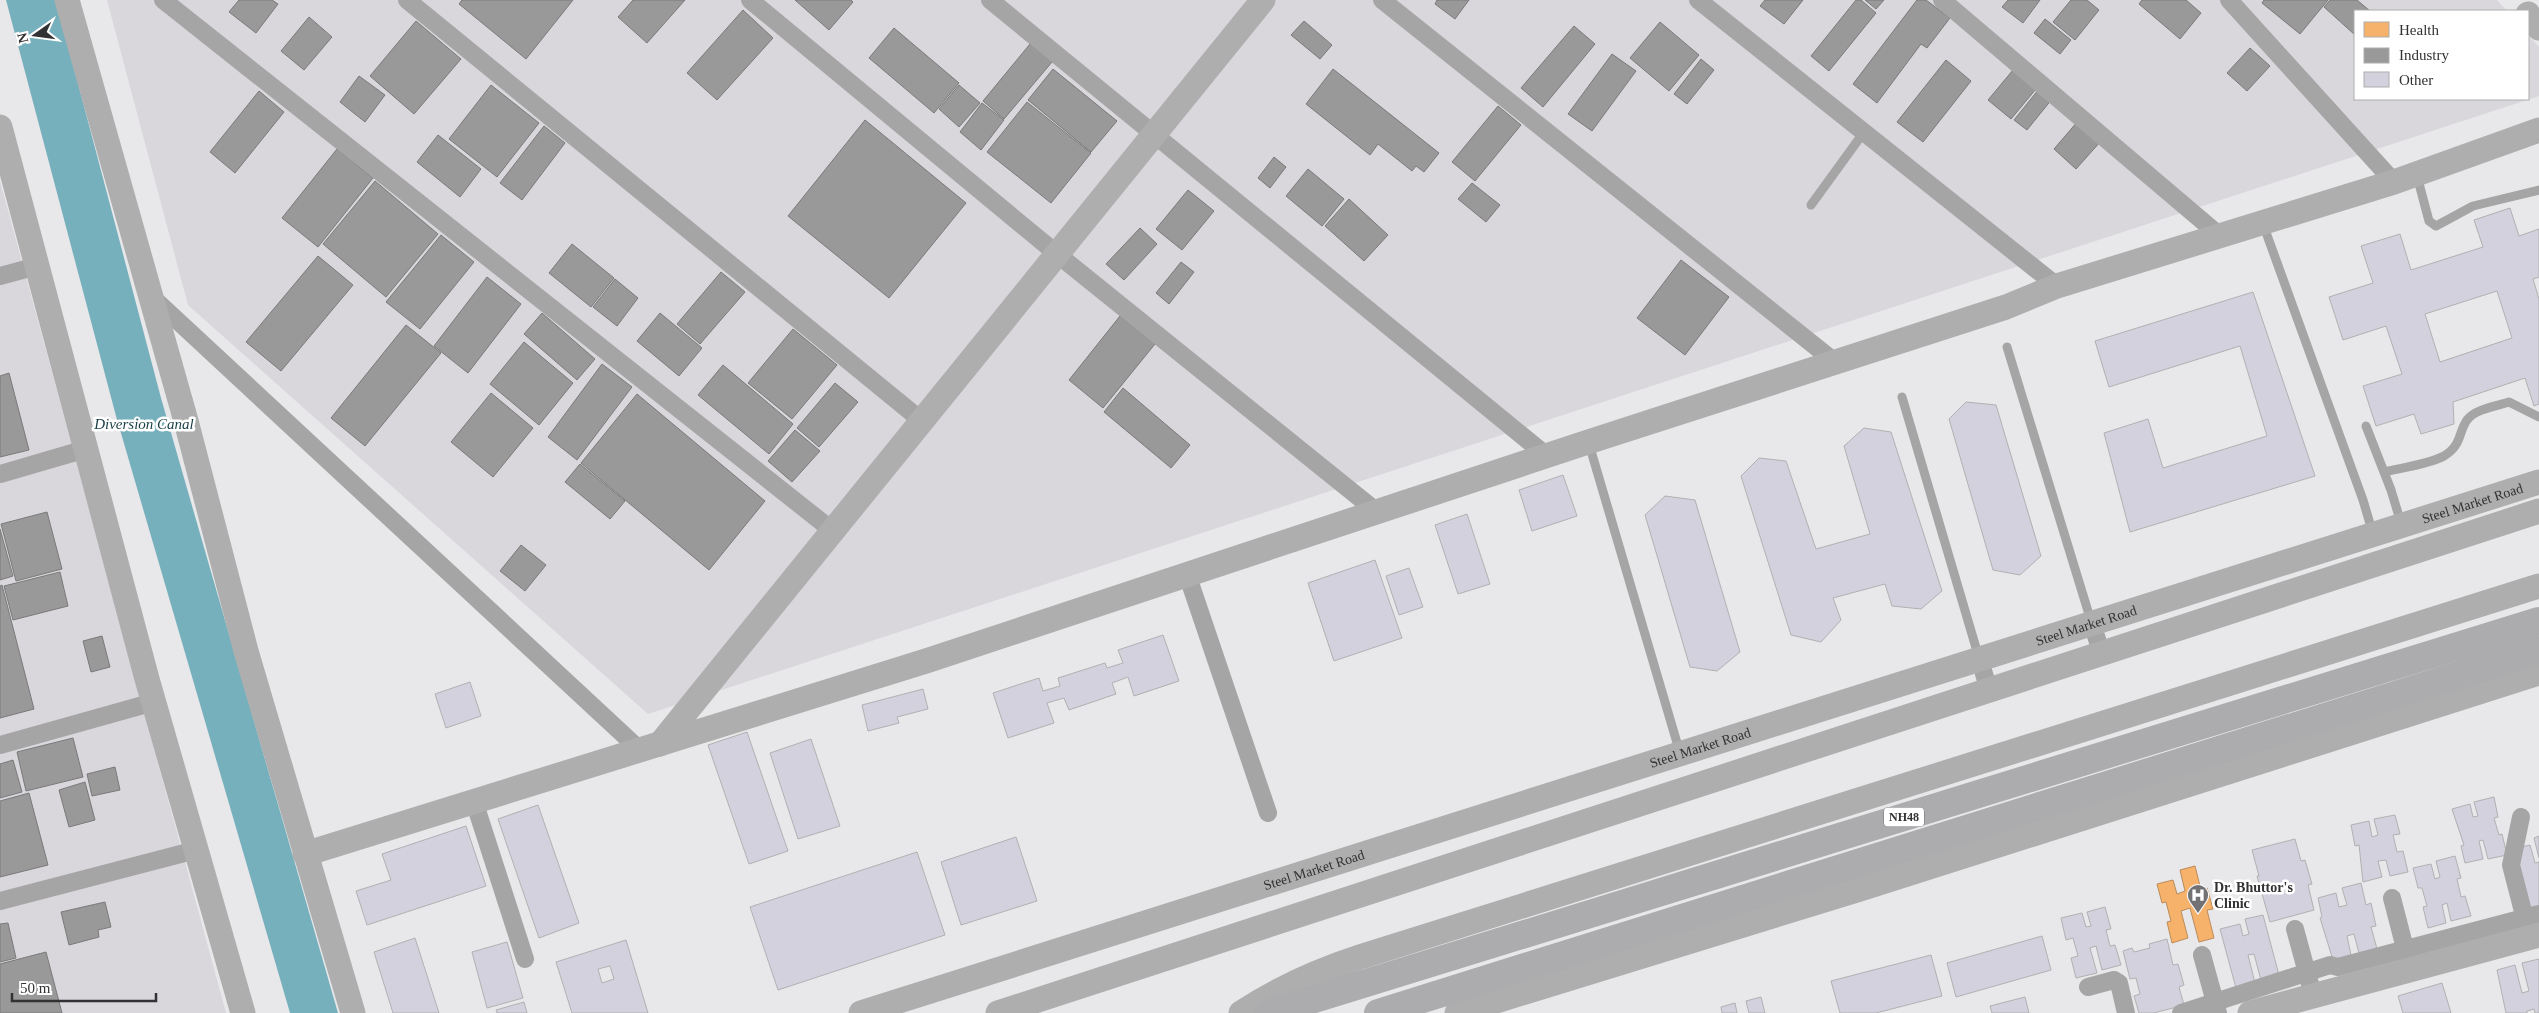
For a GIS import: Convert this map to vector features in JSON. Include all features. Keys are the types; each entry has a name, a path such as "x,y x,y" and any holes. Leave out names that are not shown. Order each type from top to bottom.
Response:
{"highway":[{"name":"NH48","path":"1269,1013 2539,621"},
{"name":"NH48","path":"1378,1013 2539,650"}],"street":[{"path":"163,0 833,531"},
{"path":"406,0 922,421"},
{"path":"750,0 1057,254 1376,512"},
{"path":"990,0 1547,456"},
{"path":"650,747 833,531 1263,0"},
{"path":"1382,0 1834,362"},
{"path":"1698,0 2057,286"},
{"path":"1942,0 2220,236"},
{"path":"2229,0 2406,178"},
{"path":"2513,0 2523,10"},
{"path":"68,1 152,297 246,651 353,1013"},
{"path":"2529,15 2539,28"},
{"path":"0,127 154,702 243,1013"},
{"path":"305,854 926,661 1588,442 2006,307 2057,286 2406,178 2539,130"},
{"path":"0,276 37,266"},
{"path":"152,297 650,747"},
{"path":"0,474 86,449"},
{"name":"Steel Market Road","path":"861,1013 2539,482"},
{"name":"Steel Market Road","path":"998,1013 2539,512"},
{"path":"2373,534 2383,562"},
{"path":"1187,574 1268,813"},
{"path":"1241,1013 1267,995 1312,973 1352,959 2539,586"},
{"path":"2092,624 2102,654"},
{"path":"1980,660 1989,691"},
{"path":"1457,1013 1841,895 2539,673"},
{"path":"0,745 154,702"},
{"path":"474,801 525,959"},
{"path":"2250,1013 2314,996 2408,959 2533,926 2510,866 2521,817"},
{"path":"0,901 196,850"},
{"path":"1295,877 1307,913"},
{"path":"2392,898 2408,959"},
{"path":"2295,929 2314,996"},
{"path":"2202,955 2216,1007"},
{"path":"2181,1013 2216,1007 2330,965 2338,967 2408,959"},
{"path":"2088,987 2114,980 2119,983 2126,1013"}],"lane":[{"path":"1811,205 1864,132"},
{"path":"2406,178 2429,221 2436,226 2472,206 2539,190"},
{"path":"2263,223 2363,500 2373,534"},
{"path":"2007,347 2092,624"},
{"path":"1902,398 1980,660"},
{"path":"2384,472 2444,456 2455,446 2462,435 2466,421 2476,413 2509,402 2539,418"},
{"path":"2366,426 2402,526"},
{"path":"1588,442 1680,755"}],"shaded area":[{"path":"107,0 2497,0 2506,10 2354,10 2354,100 2527,100 648,714 188,305"},
{"path":"2529,36 2539,47 2539,96 2529,99"},
{"path":"0,181 226,1013 0,1013"}],"water":[{"name":"Diversion Canal","path":"6,0 56,0 161,398 338,1013 290,1013 116,416"}],"building: Health":[{"path":"2195,866 2201,890 2207,888 2213,909 2207,910 2214,938 2199,942 2190,908 2181,911 2188,938 2172,943 2167,922 2171,921 2166,902 2162,903 2157,884 2173,880 2177,894 2185,891 2180,870"}],"building: Industry":[{"path":"239,0 272,0 278,4 256,33 229,12"},
{"path":"462,0 573,0 526,59 459,4"},
{"path":"633,0 685,0 647,43 618,17"},
{"path":"795,0 851,0 853,2 829,30"},
{"path":"1437,0 1469,0 1455,19 1435,4"},
{"path":"1765,0 1803,0 1784,24 1760,6"},
{"path":"1856,0 1861,0 1876,13 1829,71 1811,56"},
{"path":"1865,0 1884,0 1876,9"},
{"path":"1917,0 1926,0 1950,18 1927,48 1921,44 1877,103 1853,84"},
{"path":"2008,0 2040,0 2023,23 2002,7"},
{"path":"2071,0 2087,0 2099,10 2075,40 2053,22"},
{"path":"2142,0 2186,0 2201,13 2180,39 2139,4"},
{"path":"2264,0 2328,0 2300,34 2262,3"},
{"path":"2330,0 2357,0 2369,10 2354,10 2354,34 2324,7"},
{"path":"743,10 773,38 717,100 687,73"},
{"path":"309,17 332,37 304,70 281,51"},
{"path":"2045,19 2071,40 2060,54 2034,33"},
{"path":"416,21 461,59 414,114 370,76"},
{"path":"1304,21 1332,45 1320,59 1291,35"},
{"path":"1660,22 1699,55 1669,91 1630,58"},
{"path":"1574,26 1595,44 1543,107 1521,88"},
{"path":"894,28 959,83 934,113 869,58"},
{"path":"1030,44 1052,62 1004,119 983,101"},
{"path":"2250,48 2270,66 2247,91 2227,73"},
{"path":"1612,54 1636,71 1592,131 1568,114"},
{"path":"1701,59 1714,70 1687,104 1674,94"},
{"path":"1946,60 1971,81 1923,142 1897,122"},
{"path":"1053,69 1117,121 1091,152 1028,100"},
{"path":"1333,69 1439,153 1424,172 1416,166 1412,171 1378,144 1370,155 1306,104"},
{"path":"2013,70 2036,89 2011,119 1988,100"},
{"path":"359,76 385,95 365,122 340,102"},
{"path":"491,85 539,123 497,177 449,139"},
{"path":"959,85 980,103 959,127 939,109"},
{"path":"2039,89 2052,99 2027,130 2014,120"},
{"path":"259,91 284,112 235,173 210,152"},
{"path":"1027,102 1091,153 1051,203 987,152"},
{"path":"982,103 1004,120 981,150 960,132"},
{"path":"1498,106 1521,125 1475,181 1452,162"},
{"path":"865,120 966,203 889,298 788,216"},
{"path":"2078,121 2101,141 2076,169 2054,149"},
{"path":"544,126 565,143 522,200 500,183"},
{"path":"438,135 481,169 460,197 417,162"},
{"path":"337,149 373,178 318,247 282,218"},
{"path":"1274,157 1286,167 1270,188 1258,178"},
{"path":"1308,169 1344,199 1322,226 1286,196"},
{"path":"375,181 438,234 386,297 323,244"},
{"path":"1472,183 1500,205 1486,222 1458,199"},
{"path":"1188,190 1214,211 1182,250 1156,229"},
{"path":"1349,199 1388,235 1364,261 1325,226"},
{"path":"1140,228 1157,244 1124,280 1106,264"},
{"path":"441,235 474,262 420,329 386,302"},
{"path":"572,244 614,278 591,307 549,273"},
{"path":"318,256 353,285 281,371 246,342"},
{"path":"1681,260 1729,297 1685,355 1637,318"},
{"path":"1181,262 1194,272 1169,304 1156,293"},
{"path":"721,272 745,292 700,344 677,324"},
{"path":"487,277 521,304 468,373 434,346"},
{"path":"615,279 638,298 617,326 593,307"},
{"path":"542,313 595,359 577,380 524,334"},
{"path":"660,313 702,348 679,376 637,341"},
{"path":"1120,316 1155,344 1103,408 1069,380"},
{"path":"406,325 441,353 365,446 331,418"},
{"path":"793,329 837,365 792,419 748,383"},
{"path":"524,342 573,383 539,425 490,384"},
{"path":"602,364 632,387 577,460 548,437"},
{"path":"723,365 793,424 769,454 698,395"},
{"path":"9,373 29,450 0,457 0,376"},
{"path":"835,383 858,402 819,447 797,428"},
{"path":"1123,388 1190,445 1171,468 1104,412"},
{"path":"491,393 533,428 493,477 451,442"},
{"path":"637,394 765,501 709,570 581,463"},
{"path":"795,430 820,451 792,482 768,461"},
{"path":"580,464 625,501 610,519 565,482"},
{"path":"47,512 62,569 16,581 1,524"},
{"path":"0,529 13,576 0,580"},
{"path":"521,545 546,565 525,591 500,571"},
{"path":"60,572 68,606 13,620 4,586"},
{"path":"2,585 34,709 0,718 0,586"},
{"path":"102,636 110,667 91,672 83,641"},
{"path":"73,738 83,777 26,791 17,752"},
{"path":"13,760 22,792 0,798 0,764"},
{"path":"115,767 120,790 92,796 87,774"},
{"path":"85,782 95,820 69,827 59,790"},
{"path":"29,793 48,865 0,877 0,801"},
{"path":"105,902 111,927 98,930 99,937 69,945 61,912"},
{"path":"8,923 16,958 0,962 0,924"},
{"path":"46,952 62,1013 0,1013 0,964"}],"building: Other":[{"path":"2510,208 2519,236 2539,229 2539,277 2533,279 2539,299 2539,404 2534,406 2525,378 2453,402 2454,424 2421,434 2414,414 2376,426 2363,386 2402,374 2386,326 2343,340 2329,297 2373,283 2361,246 2400,234 2411,270 2483,247 2474,220","holes":["2497,291 2512,338 2440,362 2425,314"]},
{"path":"2253,292 2315,476 2130,532 2104,433 2148,419 2163,468 2267,436 2240,346 2109,387 2095,341"},
{"path":"1966,402 1996,405 2041,556 2020,575 1993,570 1949,419"},
{"path":"1864,428 1891,432 1942,591 1921,609 1892,606 1885,584 1833,598 1841,620 1821,642 1791,635 1741,476 1759,458 1786,461 1816,549 1870,534 1844,446"},
{"path":"1563,475 1577,516 1532,531 1519,490"},
{"path":"1665,496 1695,500 1740,652 1717,671 1690,667 1645,515"},
{"path":"1467,514 1490,584 1458,594 1435,525"},
{"path":"1375,560 1402,638 1334,661 1308,583"},
{"path":"1409,568 1423,607 1399,615 1386,576"},
{"path":"1163,635 1179,681 1134,696 1128,677 1112,683 1116,694 1069,710 1064,698 1047,703 1054,723 1008,738 993,693 1039,678 1043,691 1060,686 1058,678 1105,663 1107,668 1123,663 1118,650"},
{"path":"470,682 481,716 446,728 435,694"},
{"path":"923,689 928,709 897,717 899,723 868,731 862,705"},
{"path":"747,732 788,851 749,864 708,745"},
{"path":"811,739 840,826 798,839 770,753"},
{"path":"2494,797 2498,817 2494,818 2499,835 2502,834 2507,855 2488,859 2483,840 2479,841 2483,859 2465,863 2461,846 2464,845 2452,809 2470,804 2473,817 2478,816 2474,802"},
{"path":"538,805 579,923 539,938 498,819"},
{"path":"2395,815 2400,834 2393,835 2397,852 2403,851 2408,872 2390,876 2386,860 2378,861 2382,877 2363,882 2359,845 2355,846 2351,825 2369,821 2372,837 2378,835 2374,819"},
{"path":"466,826 486,886 367,925 356,891 391,880 382,854"},
{"path":"2539,836 2539,858 2534,838"},
{"path":"1016,837 1037,901 961,925 941,862"},
{"path":"2295,839 2301,861 2305,860 2312,884 2308,885 2314,910 2270,922 2252,850"},
{"path":"2530,845 2535,863 2539,862 2539,908 2529,910 2513,849"},
{"path":"917,852 945,935 778,990 750,907"},
{"path":"2455,856 2461,878 2457,879 2461,897 2465,896 2471,916 2451,921 2447,903 2442,905 2446,923 2428,928 2423,907 2427,906 2422,888 2418,888 2413,868 2431,864 2435,879 2440,877 2436,861"},
{"path":"2361,883 2366,905 2371,903 2376,926 2371,927 2377,949 2359,953 2354,934 2347,936 2351,955 2333,960 2320,918 2322,917 2318,898 2336,893 2339,907 2347,905 2342,888"},
{"path":"2105,907 2111,929 2106,930 2110,946 2115,945 2121,965 2102,970 2096,946 2090,948 2097,973 2076,978 2071,958 2078,956 2073,938 2066,940 2061,918 2082,913 2086,927 2091,926 2087,912"},
{"path":"2263,915 2279,975 2261,980 2254,954 2248,955 2255,983 2236,988 2220,929 2240,924 2243,936 2249,934 2245,919"},
{"path":"2042,936 2051,970 1956,997 1947,963"},
{"path":"415,938 439,1013 393,1013 374,952"},
{"path":"2167,939 2173,965 2178,964 2184,985 2179,987 2184,1005 2154,1013 2139,1013 2134,996 2140,994 2136,978 2130,979 2123,951 2132,948 2134,952 2150,948 2149,944"},
{"path":"626,940 648,1013 572,1013 556,962","holes":["610,966 614,979 602,983 598,969"]},
{"path":"507,942 523,998 487,1008 472,952"},
{"path":"1931,955 1942,996 1876,1013 1840,1013 1831,981"},
{"path":"2539,959 2539,1013 2535,1013 2534,1009 2527,1011 2527,1013 2506,1013 2497,970 2515,965 2522,993 2529,991 2522,963"},
{"path":"2442,983 2451,1013 2403,1013 2398,996"},
{"path":"1761,997 1765,1013 1749,1013 1746,1001"},
{"path":"2025,997 2029,1013 1992,1013 1990,1006"},
{"path":"524,1002 527,1013 497,1013 496,1010"},
{"path":"1735,1003 1737,1013 1722,1013 1721,1007"}],"place":[{"name":"Dr. Bhuttor's Clinic","path":"2198,914"}]}
